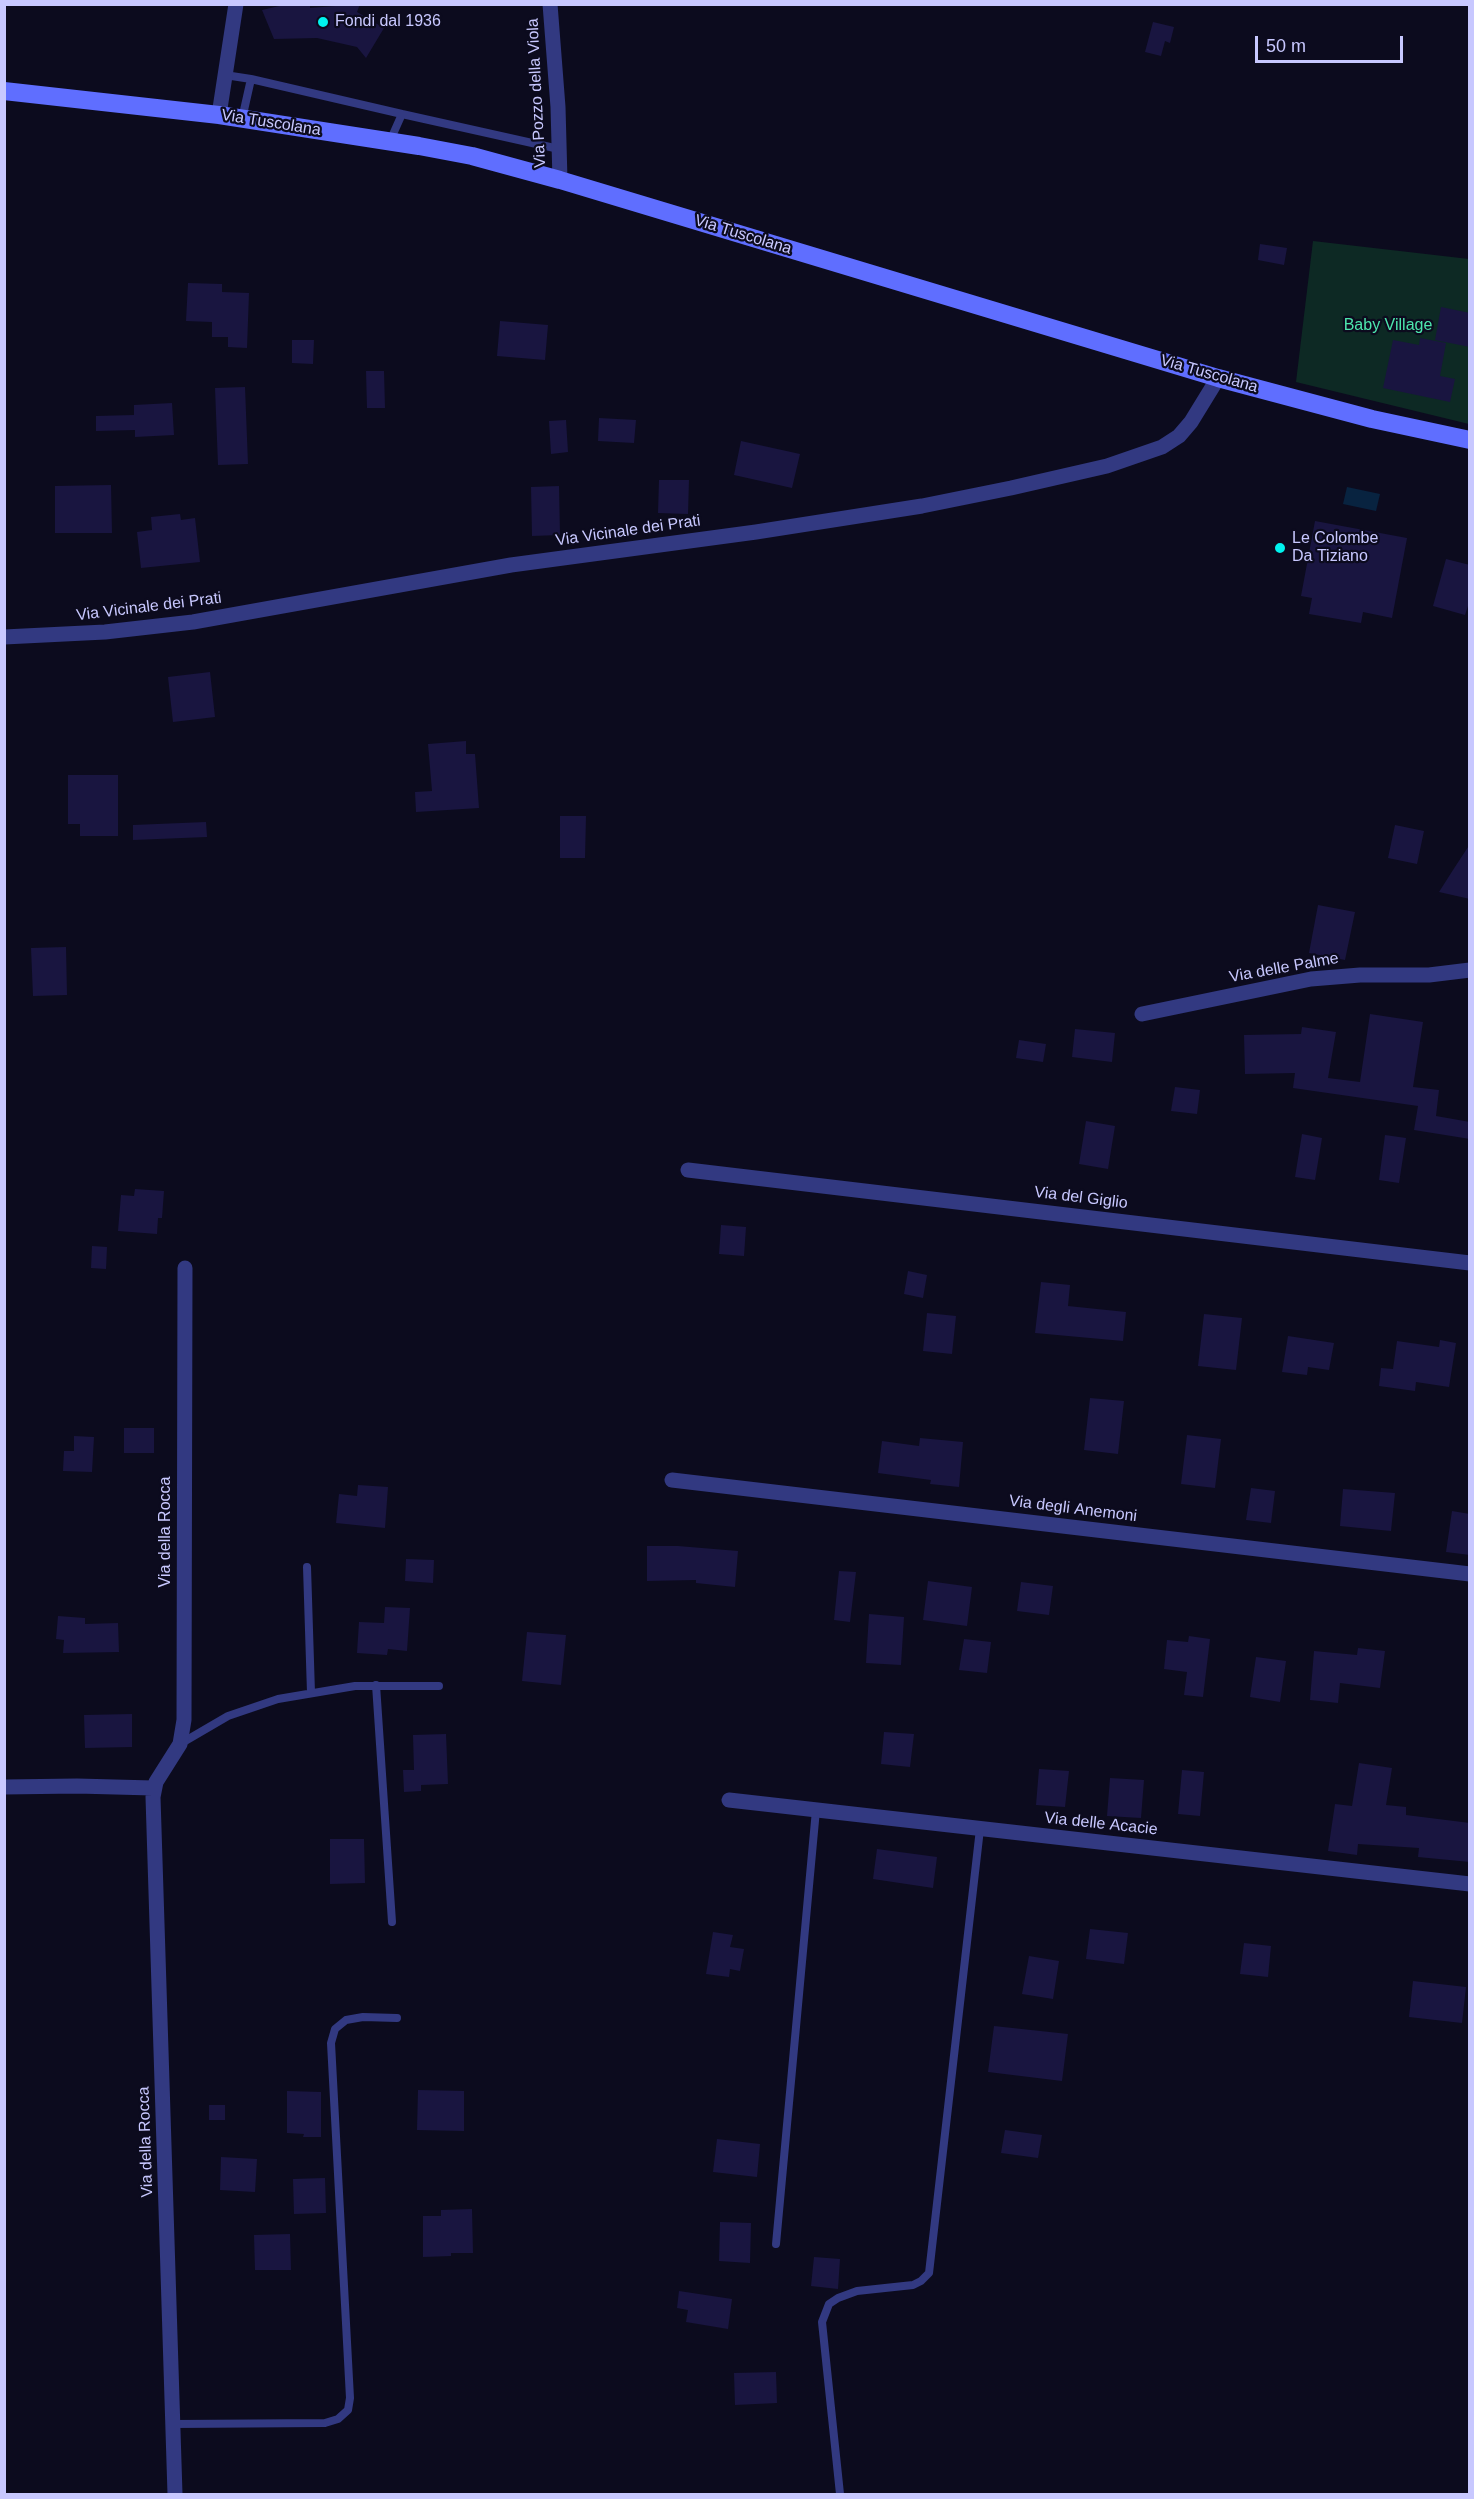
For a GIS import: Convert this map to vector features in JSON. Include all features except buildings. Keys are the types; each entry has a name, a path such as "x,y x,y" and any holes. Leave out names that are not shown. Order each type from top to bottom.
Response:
{"main road":[{"name":"Via Tuscolana","path":"4,91 219,115 453,152 560,180 1218,378 1371,419 1470,440"}],"street":[{"path":"219,115 236,4"},
{"name":"Via Pozzo della Viola","path":"550,4 560,180"},
{"name":"Via Vicinale dei Prati","path":"4,637 105,632 193,622 511,565 756,532 911,508 1011,488 1107,466 1162,447 1179,436 1194,418 1218,378"},
{"name":"Via delle Palme","path":"1142,1014 1317,978 1360,975 1429,975 1470,970"},
{"name":"Via del Giglio","path":"688,1170 1470,1263"},
{"name":"Via della Rocca","path":"175,2494 153,1788 180,1744 184,1720 184,1268"},
{"name":"Via degli Anemoni","path":"672,1480 1470,1574"},
{"path":"4,1787 153,1788"},
{"name":"Via delle Acacie","path":"729,1800 1470,1884"}],"lane":[{"path":"225,75 251,78 559,149"},
{"path":"242,119 251,78"},
{"path":"390,141 402,114"},
{"path":"307,1567 311,1693"},
{"path":"180,1744 214,1723 243,1710 311,1693 376,1685 440,1686"},
{"path":"376,1685 392,1922"},
{"path":"776,2244 816,1810"},
{"path":"840,2494 822,2322 829,2304 838,2298 857,2291 913,2284 929,2273 980,1829"},
{"path":"173,2424 325,2423 338,2419 348,2410 350,2398 332,2036 339,2024 346,2020 363,2017 397,2018"}],"green space":[{"name":"Baby Village","path":"1313,241 1469,259 1469,424 1296,382"}],"water":[{"path":"1347,487 1380,494 1376,511 1343,504"}],"place":[{"name":"Fondi dal 1936","path":"323,22"},
{"name":"Le Colombe Da Tiziano","path":"1280,548"}]}
